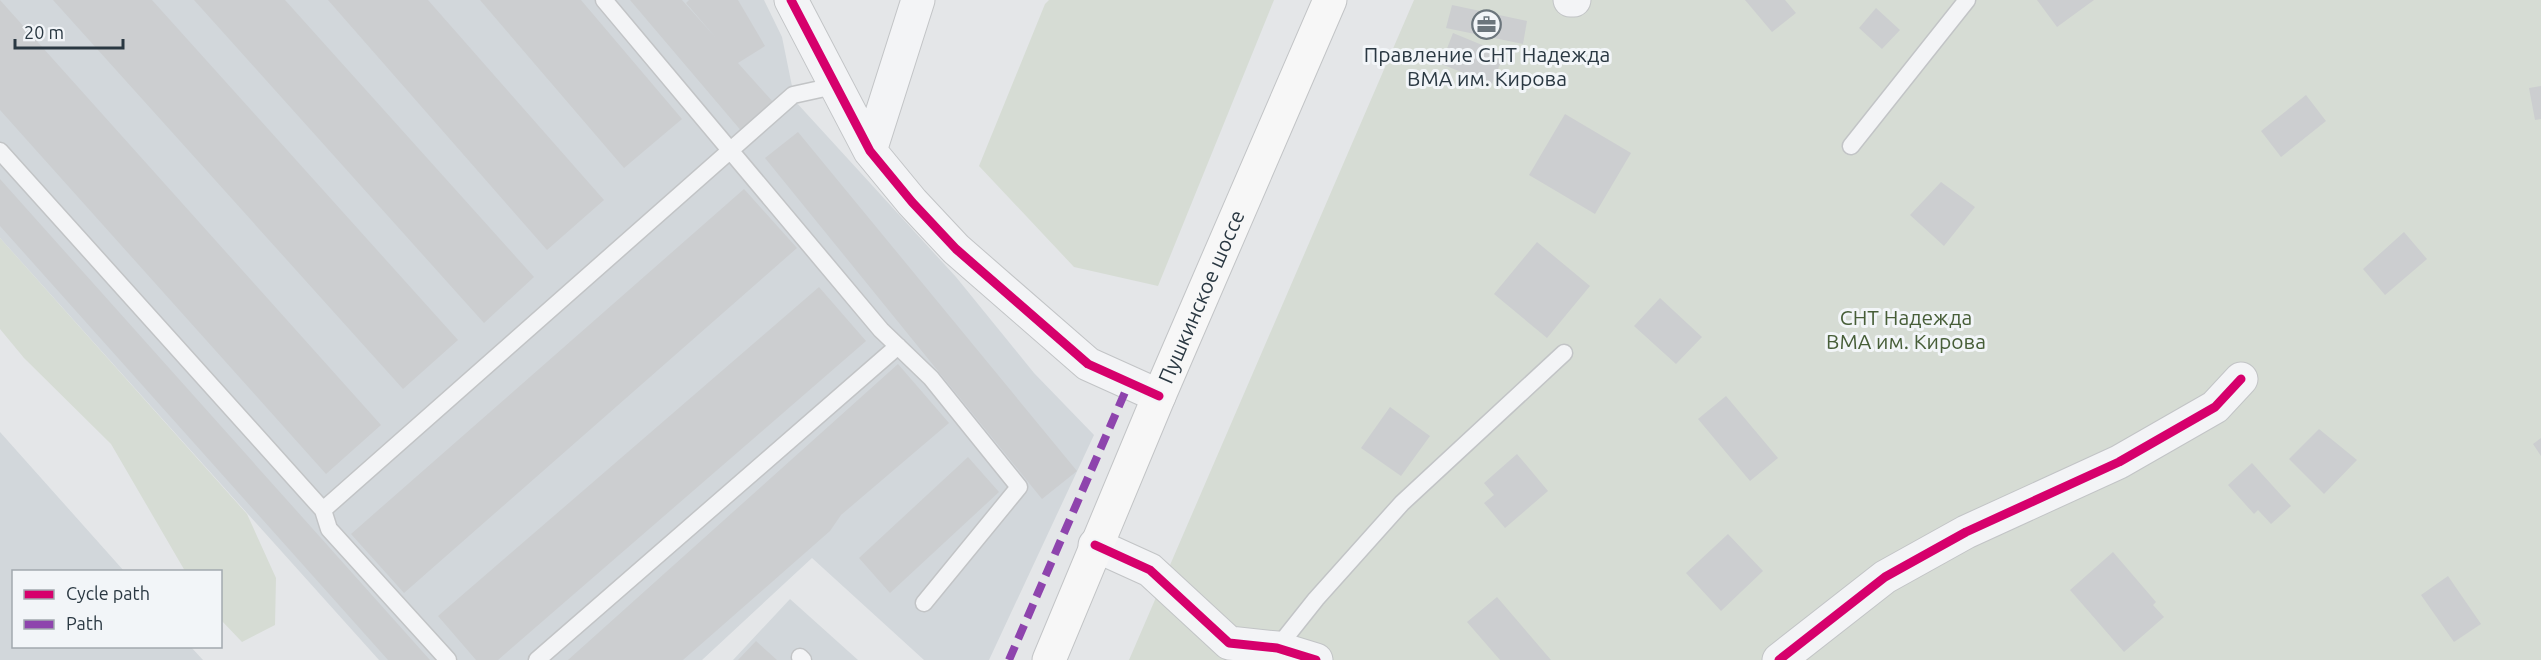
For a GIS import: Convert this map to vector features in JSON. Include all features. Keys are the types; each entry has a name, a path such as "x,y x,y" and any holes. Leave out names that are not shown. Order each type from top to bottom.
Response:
{"main road":[{"name":"Пушкинское шоссе","path":"1049,660 1095,545 1330,0"}],"street":[{"path":"791,0 870,151 912,202 956,249 1088,364 1159,396"},
{"path":"870,151 918,0"},
{"path":"1779,660 1885,577 1966,532 2119,462 2215,407 2241,379"},
{"path":"1095,545 1150,570 1229,643 1316,660"}],"lane":[{"path":"604,0 881,330 931,378 1019,487 924,603"},
{"path":"1851,146 1967,0"},
{"path":"323,510 793,96 834,86"},
{"path":"0,151 323,510 329,529 448,660"},
{"path":"537,660 898,346"},
{"path":"1276,654 1316,598 1402,503 1564,353"}],"shaded area":[{"path":"0,0 764,0 782,37 795,101 956,277 1034,373 1094,435 989,660 924,660 812,558 702,660 379,660 0,238"},
{"path":"0,432 123,570 12,570 12,648 192,648 203,660 0,660"},
{"path":"790,599 858,660 733,660"}],"green space":[{"path":"1049,0 1274,0 1158,286 1074,267 979,166 1045,4"},
{"name":"СНТ Надежда ВМА им. Кирова","path":"1414,0 2541,0 2541,660 1129,660"},
{"path":"0,238 247,514 276,578 275,625 242,642 222,621 222,570 184,570 111,444 24,358 0,329"}],"building":[{"path":"0,0 381,425 326,474 0,110"},
{"path":"53,0 152,0 458,340 403,389"},
{"path":"194,0 285,0 534,277 484,323"},
{"path":"328,0 428,0 604,200 547,250"},
{"path":"480,0 581,0 682,119 624,168"},
{"path":"630,0 682,0 716,38 686,3 689,0 738,0 765,46 738,63 774,103 743,133"},
{"path":"1745,0 1785,0 1796,13 1772,32"},
{"path":"2037,0 2094,0 2057,27"},
{"name":"Правление СНТ Надежда ВМА им. Кирова","path":"1452,5 1527,21 1523,44 1446,28"},
{"path":"1876,8 1900,30 1882,49 1859,28"},
{"path":"1453,33 1504,54 1492,84 1441,64"},
{"path":"2541,86 2541,119 2535,120 2529,88"},
{"path":"2306,95 2326,121 2281,157 2261,131"},
{"path":"1565,114 1631,153 1595,214 1529,175"},
{"path":"798,132 1077,471 1042,499 765,158"},
{"path":"0,179 430,660 388,660 0,226"},
{"path":"1941,182 1975,207 1944,246 1910,215"},
{"path":"744,189 797,248 404,593 351,534"},
{"path":"2404,232 2427,259 2385,295 2363,269"},
{"path":"1537,242 1590,286 1547,338 1494,294"},
{"path":"819,287 866,341 498,660 476,660 438,616"},
{"path":"1660,298 1702,337 1676,364 1634,326"},
{"path":"898,364 949,423 841,515 830,531 683,660 568,660"},
{"path":"1726,396 1778,458 1750,481 1698,419"},
{"path":"1390,407 1430,436 1401,476 1361,448"},
{"path":"2319,429 2357,460 2324,494 2289,459"},
{"path":"2541,438 2541,456 2533,444"},
{"path":"1517,454 1548,491 1505,528 1484,503 1494,495 1484,483"},
{"path":"968,457 999,492 890,593 859,558"},
{"path":"2252,463 2291,506 2271,524 2258,510 2254,514 2228,485"},
{"path":"1728,534 1763,571 1721,611 1686,573"},
{"path":"2113,552 2156,602 2153,605 2164,617 2124,652 2070,590"},
{"path":"2448,576 2481,624 2454,642 2421,595"},
{"path":"1497,597 1551,660 1500,660 1467,622"},
{"path":"756,641 777,660 738,660"}],"marked path":[{"path":"1009,660 1129,383"}],"cycle path":[{"path":"791,0 870,151 912,202 956,249 1088,364 1159,396"},
{"path":"1779,660 1885,577 1966,532 2119,462 2215,407 2241,379"},
{"path":"1095,545 1150,570 1229,643 1277,648 1316,660"}],"place":[{"name":"Правление СНТ Надежда ВМА им. Кирова","path":"1487,24"}]}
